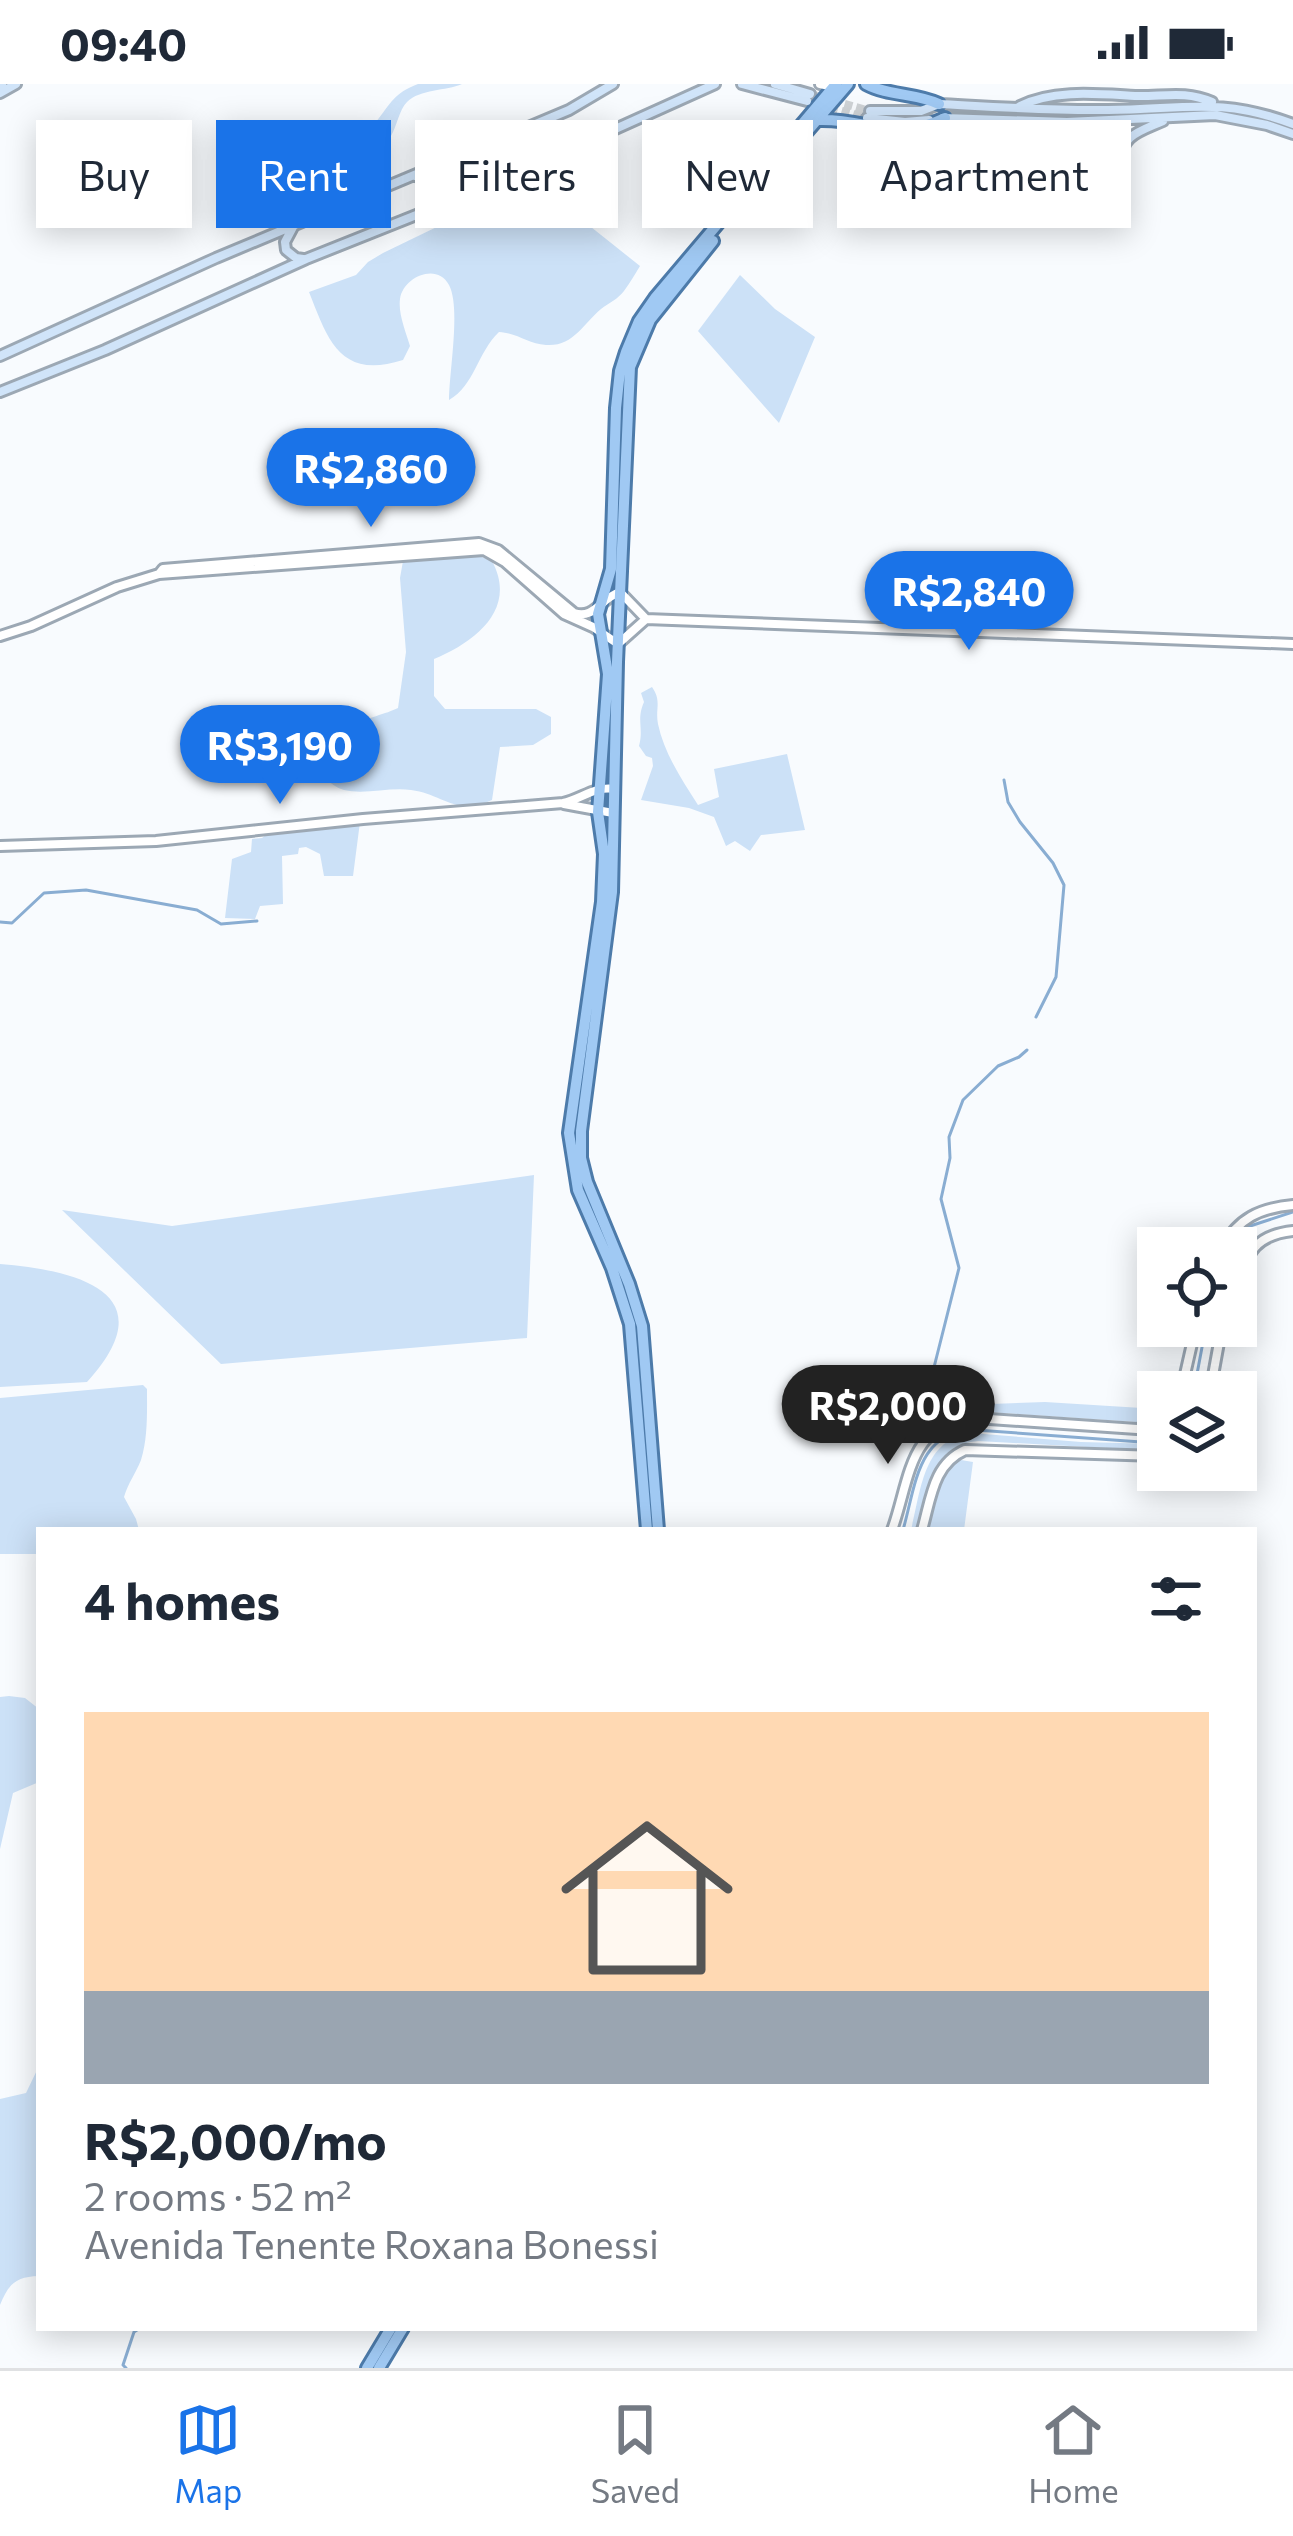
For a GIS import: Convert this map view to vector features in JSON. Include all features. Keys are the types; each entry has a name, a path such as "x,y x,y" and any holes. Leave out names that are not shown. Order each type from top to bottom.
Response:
{"main road":[{"path":"1,87 16,84"},
{"path":"391,185 569,110 614,84"},
{"path":"618,127 715,84"},
{"path":"742,84 809,98 775,84"},
{"path":"626,366 658,309 848,84"},
{"path":"866,84 939,104 1121,110 1219,105 1293,124"},
{"path":"647,1527 631,1324 581,1201 569,1147 602,902 604,854 598,812 608,679 600,604 611,569 626,366 631,337 655,298 830,85"},
{"path":"1018,107 1042,99 1108,93 1182,94 1219,105"},
{"path":"939,104 921,111 868,114 905,122 993,120"},
{"path":"1131,138 1174,116"},
{"path":"1131,120 1225,116 1293,134"},
{"path":"818,120 903,131 945,118"},
{"path":"0,392 415,216"},
{"path":"0,356 288,228"},
{"path":"292,228 286,250 296,259 306,259"},
{"path":"621,423 623,592 612,892 584,1091 581,1158 642,1326 658,1527"},
{"path":"367,2368 389,2331"},
{"path":"379,2368 401,2331"}],"street":[{"path":"0,636 163,569 479,543 493,547 570,614 621,644 646,620 1293,644"},
{"path":"570,614 591,614 607,597 623,592 646,620"},
{"path":"0,846 156,841 563,803 599,788 614,789"},
{"path":"563,803 613,813"},
{"path":"1237,1227 1264,1209 1293,1204"},
{"path":"1257,1244 1293,1231"},
{"path":"893,1527 917,1452 932,1431 951,1421 988,1419 1137,1430"},
{"path":"923,1527 940,1470 965,1450 1137,1455"}],"shaded area":[{"path":"418,84 462,84 407,102 391,136 391,120 377,120 398,95"},
{"path":"435,228 592,228 640,266 622,294 563,342 546,345 499,332 465,386 449,400 454,324 452,295 444,278 421,275 402,291 401,317 410,346 403,360 364,365 351,360 323,326 309,292 356,275 383,253"},
{"path":"740,275 775,309 815,337 779,423 698,331"},
{"path":"477,555 492,561 499,578 496,609 477,633 434,659 434,696 445,709 536,709 551,717 551,734 533,745 500,747 492,800 479,805 459,805 411,790 352,791 336,786 324,777 319,764 326,741 348,726 398,708 406,652 403,561"},
{"path":"652,687 665,745 698,805 719,797 714,769 787,754 805,830 761,835 750,851 735,841 726,846 714,817 641,800 653,766 652,758 639,746 641,693"},
{"path":"360,822 353,876 324,876 320,854 299,848 298,854 282,856 283,904 260,906 255,919 225,918 232,859 251,852 252,839 271,831"},
{"path":"534,1175 527,1338 221,1364 62,1210 172,1226"},
{"path":"0,1264 83,1281 103,1292 115,1307 118,1327 110,1352 87,1382 0,1387"},
{"path":"143,1385 147,1389 145,1443 124,1497 138,1527 36,1527 36,1554 0,1554 0,1398"},
{"path":"991,1404 1137,1408 1137,1422 972,1411 935,1422 935,1411"},
{"path":"971,1433 1137,1443 1137,1450 962,1444 941,1461 928,1487 918,1527 912,1527 927,1469 943,1445"},
{"path":"955,1459 973,1462 964,1527 929,1527 943,1474"},
{"path":"0,1697 25,1698 36,1707 36,1783 13,1793 0,1849"},
{"path":"36,2072 36,2276 14,2283 0,2305 0,2099 26,2093"}],"waterway":[{"path":"1004,780 1008,802 1064,885 1056,977 1036,1017"},
{"path":"0,922 12,923 44,893 86,890 197,910 221,924 257,921"},
{"path":"926,1399 959,1268 941,1199 950,1158 949,1137 963,1100 998,1066 1027,1050"},
{"path":"1247,1227 1293,1212"},
{"path":"1198,1371 1202,1347"},
{"path":"904,1527 922,1463 942,1439 956,1432 1137,1442"},
{"path":"126,2368 123,2365 136,2331"}],"tunnel":[{"path":"810,94 870,111"},
{"path":"807,101 867,118"}]}
